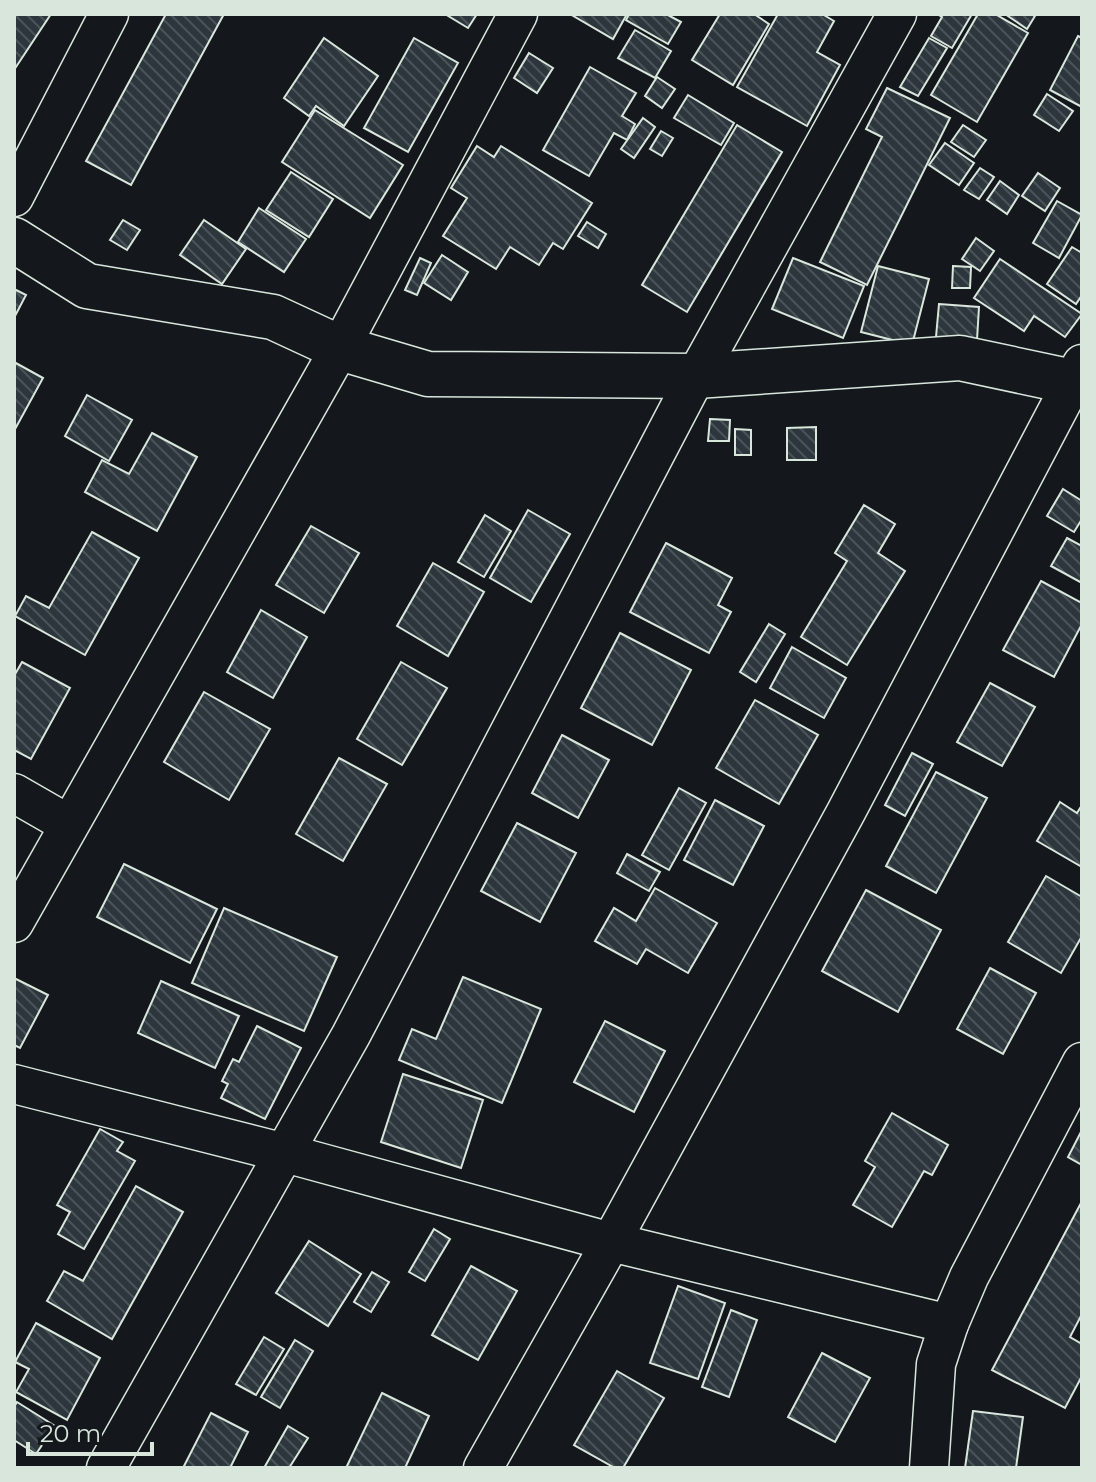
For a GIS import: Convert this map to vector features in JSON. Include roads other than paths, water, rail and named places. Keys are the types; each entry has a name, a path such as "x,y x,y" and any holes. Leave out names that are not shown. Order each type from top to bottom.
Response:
{"street":[{"path":"14,197 109,14"},
{"path":"14,923 340,348 518,14"},
{"path":"106,1468 358,1021 696,376 897,14"},
{"path":"14,240 87,286 273,317 340,348 428,374 696,376 960,358 1079,376 846,812 611,1242 483,1468"},
{"path":"14,793 68,824"},
{"path":"929,1468 936,1364 949,1324 969,1277 1082,1062"},
{"path":"14,1084 285,1153 611,1242 949,1324"}]}
